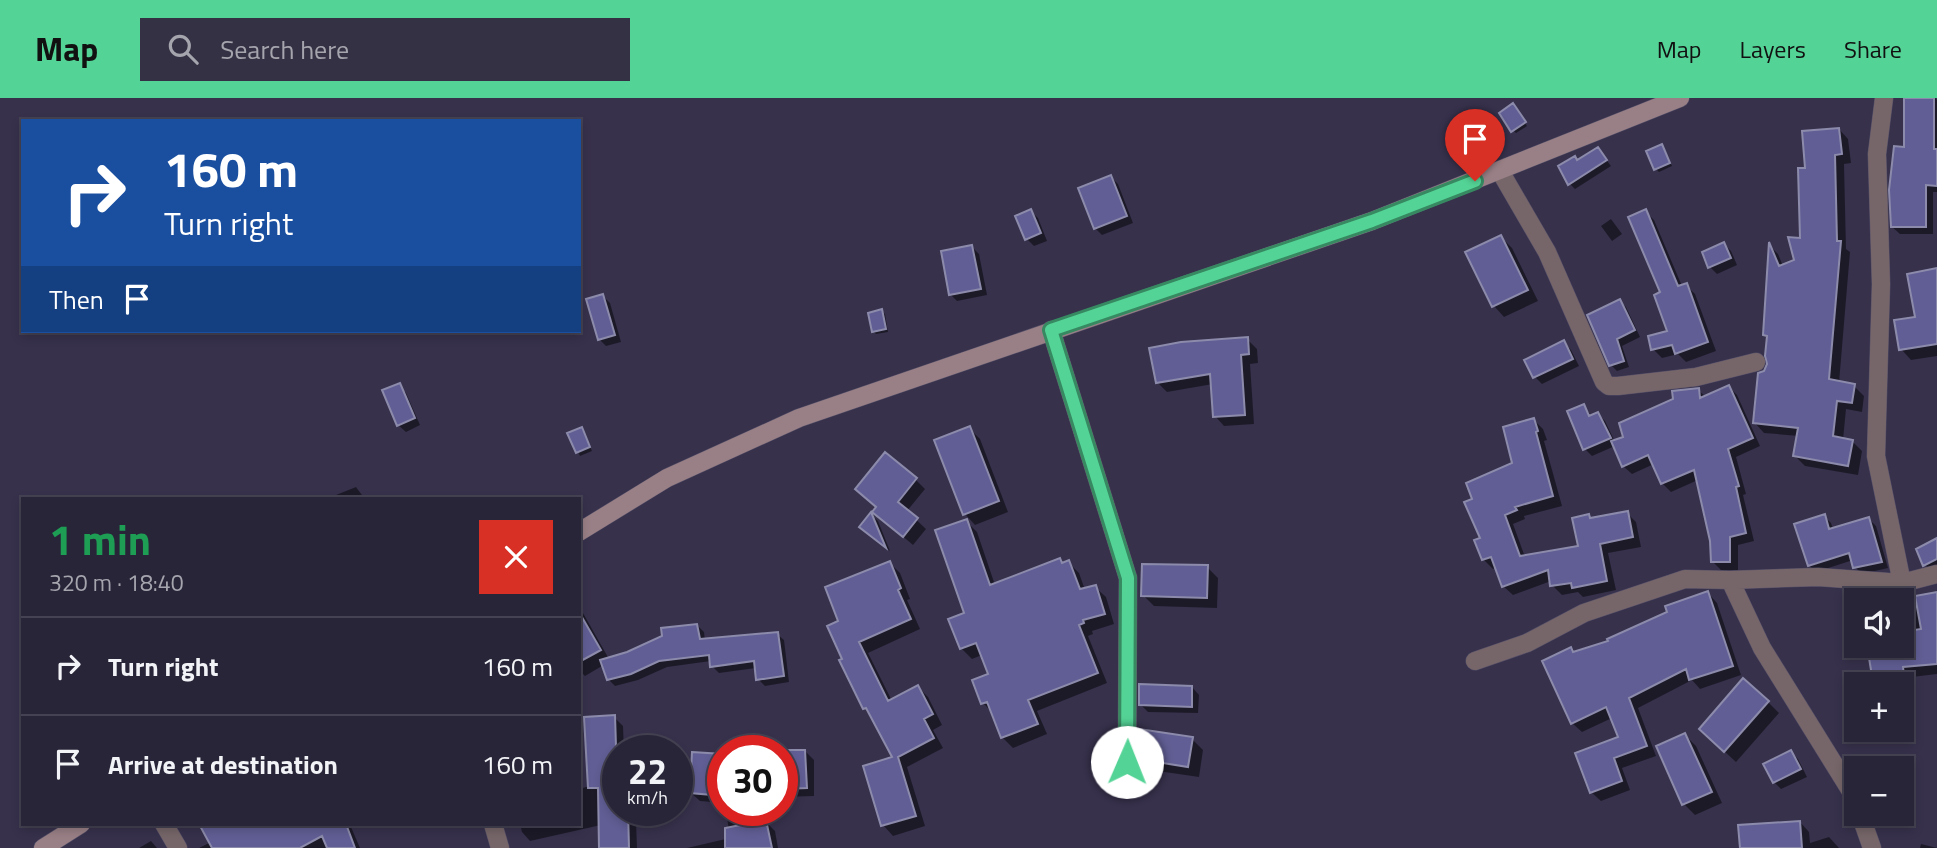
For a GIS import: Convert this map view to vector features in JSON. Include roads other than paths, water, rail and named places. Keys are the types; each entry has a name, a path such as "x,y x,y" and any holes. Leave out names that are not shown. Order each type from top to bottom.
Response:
{"main road":[{"path":"581,531 667,478 799,418 1372,221 1680,98"},
{"path":"43,848 78,826"}],"street":[{"path":"1884,98 1877,154 1881,284 1876,456 1902,583"},
{"path":"1500,172 1547,252 1604,382 1609,386 1696,377 1756,362"},
{"path":"1051,330 1128,578 1127,762"},
{"path":"1475,661 1527,643 1584,613 1685,579 1818,577 1902,583 1937,574"},
{"path":"1730,580 1762,648 1844,780"},
{"path":"165,826 177,848"},
{"path":"494,826 500,848"},
{"path":"1864,826 1872,848"}]}
